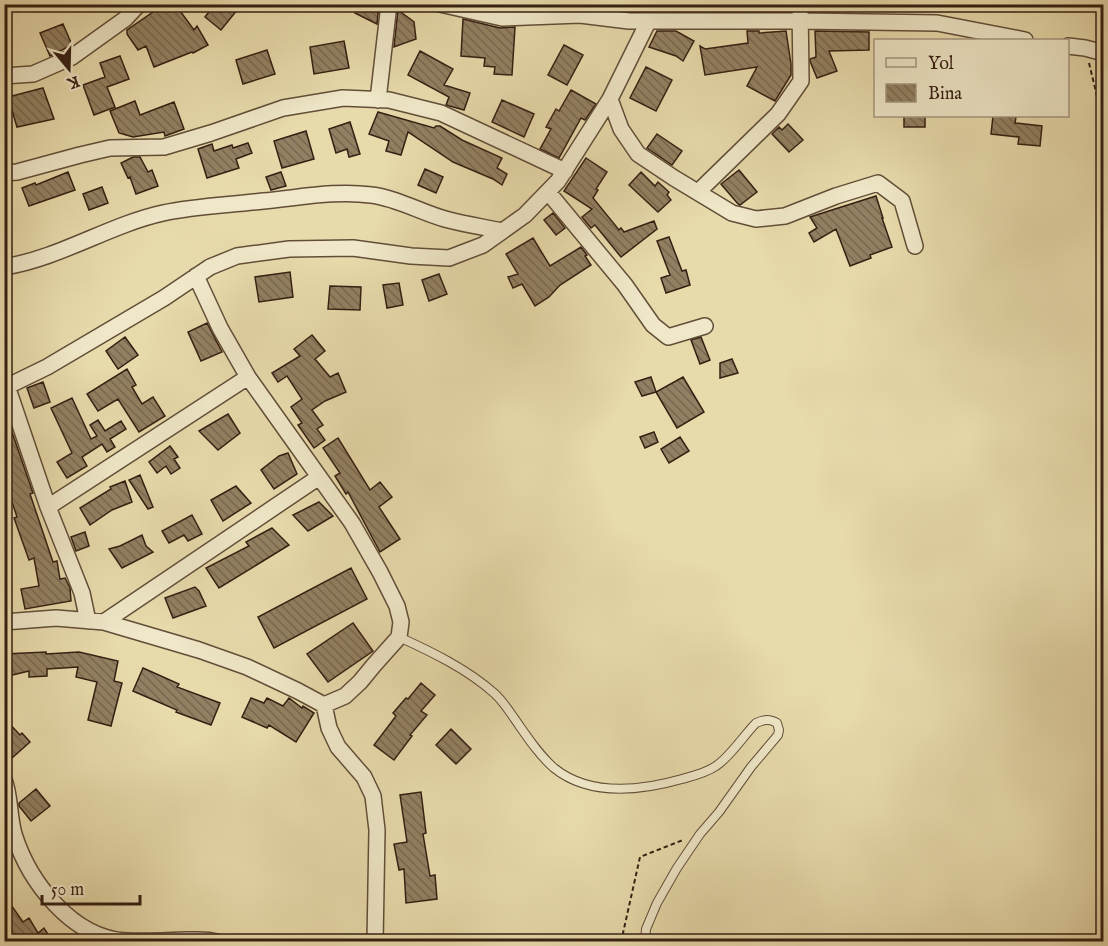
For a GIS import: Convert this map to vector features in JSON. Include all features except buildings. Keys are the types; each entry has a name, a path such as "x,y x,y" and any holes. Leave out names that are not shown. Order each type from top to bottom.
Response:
{"street":[{"path":"4,76 33,75 72,57 125,19 139,4"},
{"path":"378,100 389,4"},
{"path":"440,4 502,18 581,10 629,21 648,22 937,23 1020,39"},
{"path":"699,192 778,114 801,81 800,4"},
{"path":"88,621 82,593 48,507 5,386 57,361 164,298 210,267 237,256 289,249 353,248 411,256 449,258 483,245 525,215 558,181 610,99 648,22"},
{"path":"1069,46 1104,53"},
{"path":"4,173 17,172 111,148 164,147 283,108 342,98 389,100 441,113 565,171"},
{"path":"610,99 621,129 638,154 732,213 756,219 785,216 878,183 902,201 915,246"},
{"path":"548,192 625,285 654,325 668,337 705,326"},
{"path":"4,267 66,249 163,213 339,194 372,195 395,200 443,218 502,231"},
{"path":"196,276 220,328 248,377 352,523 397,606 401,622 399,637 345,696 324,705"},
{"path":"48,507 248,377"},
{"path":"104,622 319,477"},
{"path":"4,622 56,618 104,622 238,664 324,705 329,728 338,747 364,777 372,796 377,830 375,942"},
{"path":"4,780 9,812 9,834 54,904 81,927 99,936 124,941 204,940 217,942"}],"lane":[{"path":"399,637 484,684 497,695 530,741 554,767 577,781 595,786 615,789 640,788 708,771 719,765 756,723 763,719 777,723 778,735 700,834 677,868 657,903 646,929 645,942"}],"path":[{"path":"1085,48 1104,125"},
{"path":"621,942 640,857 700,834"},
{"path":"910,942 915,942"}]}
